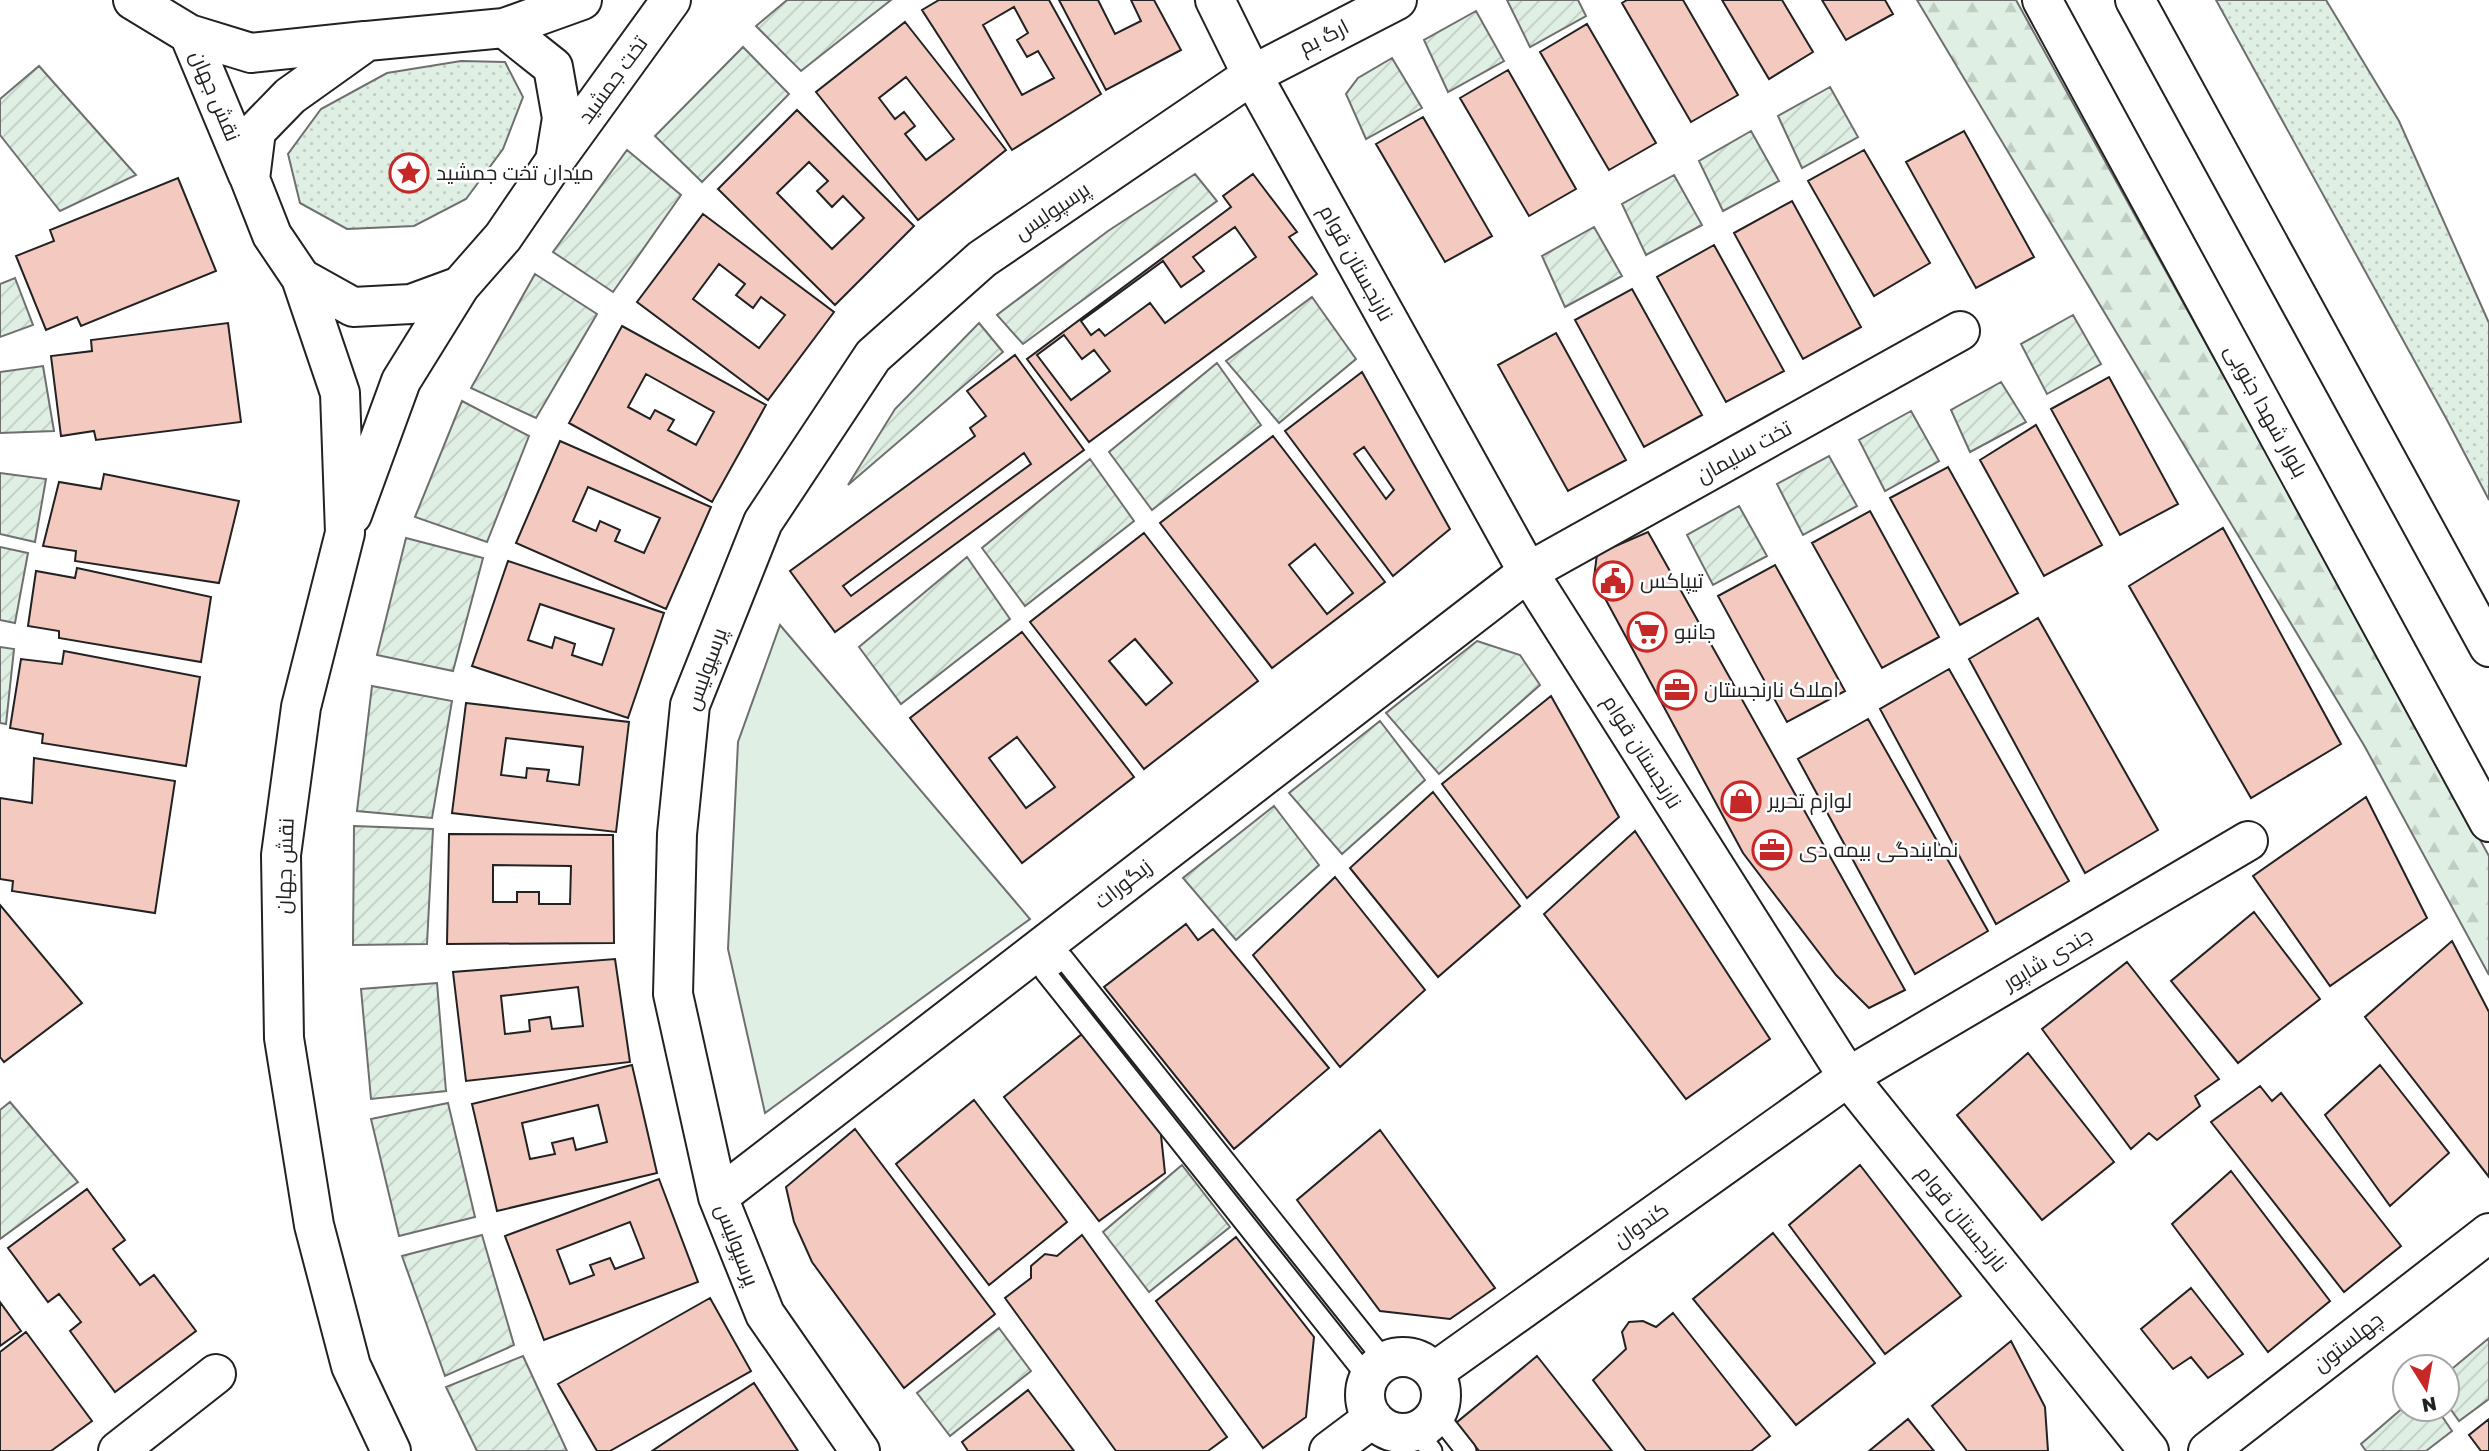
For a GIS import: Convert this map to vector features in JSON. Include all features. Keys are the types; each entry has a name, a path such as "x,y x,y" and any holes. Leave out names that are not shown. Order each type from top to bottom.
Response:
{"street":[{"name":"نقش جهان","path":"133,0 189,34 272,235 300,278 340,393 345,533 301,707 281,855 284,1038 317,1238 351,1366 391,1451"},
{"path":"189,34 251,53 504,28 582,0"},
{"name":"تخت جمشید","path":"345,533 401,381 460,286 503,237 671,0"},
{"name":"نارنجستان قوام","path":"1215,0 1252,75 1528,572 1848,1077 2149,1451"},
{"name":"ارگ بم","path":"1252,75 1396,0"},
{"name":"بلوار شهدا جنوبی","path":"2042,0 2489,822"},
{"path":"2135,0 2489,647"},
{"path":"504,28 553,66 562,118 555,161"},
{"path":"250,179 256,131 290,96 367,41"},
{"name":"پرسپولیس","path":"860,1451 765,1314 718,1197 673,994 677,834 690,705 763,522 873,356 982,259 1252,75"},
{"path":"300,278 353,307 411,304 460,286"},
{"name":"تخت سلیمان","path":"1528,572 1960,331"},
{"name":"زیگورات","path":"718,1197 1528,572"},
{"name":"جندی شاپور","path":"1848,1077 2248,841"},
{"name":"کندوان","path":"1434,1372 1848,1077"},
{"name":"چهلستون","path":"2208,1451 2489,1233"},
{"path":"1402,1357 1414,1358 1434,1372 1440,1384 1441,1396 1439,1409 1427,1432 1396,1432 1383,1427 1373,1418 1365,1396 1377,1370 1402,1357"},
{"path":"118,1451 215,1374"},
{"path":"1329,1451 1373,1418"}],"lane":[{"path":"1063,958 1377,1370 1045,972 1063,958"},
{"path":"1427,1432 1466,1451"}],"green space":[{"path":"787,0 891,0 801,71 756,26"},
{"path":"1507,0 1578,0 1586,16 1530,47"},
{"path":"1917,0 2016,0 2489,856 2489,975 2365,747"},
{"path":"2216,0 2326,0 2399,121 2489,323 2489,500 2447,420"},
{"path":"1476,11 1504,61 1448,92 1424,40"},
{"path":"743,47 789,94 702,182 655,136"},
{"path":"1392,58 1422,108 1366,139 1346,94 1358,78"},
{"path":"461,61 505,62 523,97 503,149 466,199 414,226 347,229 300,203 288,154 321,109 387,73"},
{"path":"39,66 136,175 60,211 0,135 0,99"},
{"path":"1830,87 1858,137 1802,168 1778,116"},
{"path":"1751,131 1779,181 1723,211 1699,161"},
{"path":"627,150 681,195 613,292 553,252"},
{"path":"1195,174 1217,201 1023,344 997,315 1108,231"},
{"path":"1674,175 1702,225 1646,255 1622,204"},
{"path":"1594,227 1622,276 1565,307 1542,256"},
{"path":"535,274 597,314 536,418 471,388"},
{"path":"15,278 33,325 0,337 0,284"},
{"path":"1312,297 1356,359 1279,423 1226,361"},
{"path":"2073,315 2101,364 2047,394 2021,344"},
{"path":"979,323 1003,352 848,485 895,409"},
{"path":"1217,363 1261,425 1152,510 1109,452"},
{"path":"43,366 54,431 0,433 0,372"},
{"path":"2001,382 2026,422 1970,452 1951,410"},
{"path":"462,401 529,436 487,542 415,517"},
{"path":"1911,411 1939,461 1885,491 1859,440"},
{"path":"1829,456 1857,506 1803,535 1777,484"},
{"path":"1090,459 1134,521 1025,606 982,548"},
{"path":"0,473 46,479 35,542 0,534"},
{"path":"1739,506 1767,556 1713,585 1687,535"},
{"path":"406,538 483,558 453,671 377,655"},
{"path":"0,547 28,553 15,623 0,620"},
{"path":"967,557 1010,619 901,704 859,647"},
{"path":"780,625 1030,919 765,1113 728,949 738,742"},
{"path":"1477,641 1520,655 1540,685 1439,774 1386,713"},
{"path":"0,647 14,649 6,724 0,723"},
{"path":"372,686 452,701 432,818 357,811"},
{"path":"1380,721 1425,780 1342,854 1289,793"},
{"path":"1274,806 1319,865 1236,940 1183,878"},
{"path":"354,826 433,829 427,944 353,945"},
{"path":"437,983 446,1091 371,1099 361,989"},
{"path":"10,1102 78,1182 0,1239 0,1110"},
{"path":"448,1103 475,1217 399,1236 371,1119"},
{"path":"1182,1165 1230,1227 1149,1292 1103,1232"},
{"path":"482,1235 514,1345 445,1376 402,1256"},
{"path":"999,1328 1031,1371 950,1436 917,1393"},
{"path":"2489,1338 2489,1399 2461,1420 2461,1361"},
{"path":"523,1356 567,1451 477,1451 446,1387"},
{"path":"2391,1418 2391,1423 2447,1423 2452,1431 2426,1451 2366,1451 2361,1444"}],"building":[{"path":"939,0 1049,0 1101,94 1012,150 922,10","holes":["1014,7 1028,33 1017,40 1027,57 1038,51 1054,78 1022,95 983,25"]},
{"path":"1059,0 1098,0 1115,34 1141,21 1131,0 1154,0 1181,50 1106,90"},
{"path":"1627,0 1683,0 1738,95 1691,122 1622,3"},
{"path":"1722,0 1782,0 1813,52 1769,79"},
{"path":"1822,0 1885,0 1893,14 1846,40"},
{"path":"905,22 1006,150 918,220 816,92","holes":["906,77 954,139 926,160 905,134 915,126 904,112 895,119 879,98"]},
{"path":"1587,24 1656,143 1609,170 1540,52"},
{"path":"1508,70 1576,189 1529,216 1460,98"},
{"path":"797,110 914,226 835,305 718,189","holes":["809,162 828,181 817,191 832,207 843,196 864,218 832,249 777,193"]},
{"path":"1423,117 1492,236 1445,262 1376,144"},
{"path":"1964,131 2034,257 1976,288 1906,162"},
{"path":"1864,150 1930,263 1874,296 1808,181"},
{"path":"1253,174 1297,232 1289,237 1317,274 1089,442 1027,359 1231,207 1223,196","holes":["1235,227 1256,257 1165,323 1150,303 1105,336 1099,329 1091,335 1081,321 1163,261 1181,287 1204,271 1193,257","1064,335 1082,359 1094,350 1110,371 1071,400 1037,355"]},
{"path":"178,178 216,271 81,326 77,317 46,330 16,256 54,241 50,230"},
{"path":"1792,201 1861,327 1803,359 1734,233"},
{"path":"703,214 834,312 768,400 637,302","holes":["719,264 745,284 736,295 753,308 761,297 785,315 759,348 693,299"]},
{"path":"1714,245 1784,371 1726,402 1657,277"},
{"path":"1632,289 1702,415 1644,447 1575,320"},
{"path":"228,323 241,422 96,440 94,431 61,436 51,356 92,351 91,340"},
{"path":"622,326 766,405 712,502 569,423","holes":["646,374 714,412 696,445 668,430 674,420 655,410 650,419 628,407"]},
{"path":"1556,333 1626,460 1568,491 1498,365"},
{"path":"1015,355 1084,450 835,632 790,571 975,436 970,428 986,416 967,391","holes":["1024,453 1031,464 851,596 843,586"]},
{"path":"1362,372 1450,529 1393,576 1285,431","holes":["1364,447 1394,490 1386,499 1354,454"]},
{"path":"2109,377 2178,504 2120,535 2051,409"},
{"path":"2036,425 2102,545 2044,576 1980,460"},
{"path":"1273,436 1385,582 1272,668 1160,523","holes":["1315,544 1353,593 1327,614 1289,565"]},
{"path":"560,441 711,507 666,609 516,543","holes":["588,487 660,518 644,553 615,541 620,530 600,521 596,531 573,521"]},
{"path":"1948,467 2018,593 1960,625 1890,498"},
{"path":"104,474 239,501 219,583 75,561 76,551 43,546 59,482 101,489"},
{"path":"1870,511 1939,637 1882,668 1812,543"},
{"path":"2223,528 2341,744 2251,798 2129,586"},
{"path":"1648,532 1905,990 1869,1008 1836,975 1743,853 1594,578 1597,554"},
{"path":"1144,533 1258,681 1144,769 1030,622","holes":["1135,639 1172,683 1146,705 1109,661"]},
{"path":"508,561 664,613 628,718 472,666","holes":["540,604 614,629 602,665 572,655 575,644 555,637 552,648 528,640"]},
{"path":"1775,565 1845,691 1787,722 1718,596"},
{"path":"77,568 211,597 201,662 59,638 59,631 28,626 36,571 75,578"},
{"path":"2038,618 2158,830 2085,873 1969,659"},
{"path":"1022,632 1134,777 1022,863 910,718","holes":["1017,737 1055,787 1026,808 989,758"]},
{"path":"64,651 200,677 186,766 42,743 43,734 10,728 21,659 62,664"},
{"path":"1949,669 2069,881 1996,924 1880,709"},
{"path":"1551,696 1619,817 1527,898 1442,784"},
{"path":"466,703 629,722 616,832 452,813","holes":["506,738 583,747 579,785 547,781 549,770 527,768 526,778 501,775"]},
{"path":"1868,719 1988,931 1915,974 1798,759"},
{"path":"34,758 175,781 155,913 12,891 13,881 0,879 0,798 32,803"},
{"path":"1433,792 1520,906 1438,977 1350,868"},
{"path":"2366,797 2427,918 2330,986 2253,876"},
{"path":"1635,831 1770,1039 1686,1099 1544,914"},
{"path":"449,834 613,835 614,943 447,944","holes":["493,865 571,866 570,904 539,904 539,892 517,892 517,902 493,902"]},
{"path":"1335,877 1425,990 1340,1067 1253,955"},
{"path":"0,905 82,1003 4,1062 0,1057"},
{"path":"2254,912 2320,999 2238,1063 2171,981"},
{"path":"1186,924 1198,940 1213,929 1329,1068 1234,1149 1104,987"},
{"path":"2452,941 2489,1012 2489,1177 2365,1017"},
{"path":"615,959 630,1062 466,1081 453,972","holes":["578,987 583,1026 552,1029 550,1017 529,1020 530,1031 505,1034 501,996"]},
{"path":"2127,962 2219,1079 2195,1096 2200,1106 2157,1140 2149,1133 2131,1149 2042,1029"},
{"path":"1082,1034 1160,1126 1165,1173 1099,1221 1004,1097"},
{"path":"2028,1053 2114,1162 2042,1220 1957,1115"},
{"path":"632,1065 657,1173 497,1211 472,1104","holes":["598,1105 607,1142 576,1150 573,1138 552,1143 555,1154 530,1159 522,1123"]},
{"path":"2380,1065 2449,1153 2390,1206 2325,1115"},
{"path":"2260,1086 2272,1101 2281,1093 2401,1246 2344,1292 2211,1122"},
{"path":"974,1100 1067,1222 989,1285 896,1164"},
{"path":"855,1129 995,1314 904,1388 812,1262 794,1222 786,1187"},
{"path":"1380,1130 1495,1288 1450,1319 1380,1311 1297,1200"},
{"path":"1860,1165 1961,1296 1885,1354 1789,1225"},
{"path":"2231,1171 2330,1301 2268,1352 2172,1224"},
{"path":"659,1179 698,1282 544,1340 505,1236","holes":["630,1222 644,1258 615,1269 610,1258 590,1265 594,1275 570,1284 557,1250"]},
{"path":"87,1189 125,1240 113,1249 140,1285 154,1275 196,1331 115,1392 70,1331 81,1322 59,1294 48,1302 8,1248"},
{"path":"1773,1233 1875,1363 1796,1425 1693,1299"},
{"path":"1082,1235 1227,1437 1208,1451 1116,1451 1005,1298 1031,1278 1031,1266 1045,1254 1057,1256"},
{"path":"1236,1237 1314,1337 1306,1417 1263,1448 1156,1301"},
{"path":"2191,1288 2243,1354 2208,1378 2191,1357 2173,1369 2141,1329"},
{"path":"710,1298 751,1371 610,1451 597,1451 558,1384"},
{"path":"0,1302 21,1331 0,1346"},
{"path":"1673,1313 1770,1436 1751,1451 1646,1451 1593,1380 1626,1349 1622,1332 1629,1322 1643,1321 1656,1327"},
{"path":"26,1332 92,1421 51,1451 0,1451 0,1352"},
{"path":"2011,1341 2045,1407 2048,1451 1967,1451 1932,1406"},
{"path":"1537,1356 1612,1451 1479,1451 1456,1423"},
{"path":"754,1383 798,1451 652,1451"},
{"path":"1028,1390 1074,1451 968,1451 962,1442"},
{"path":"1908,1419 1934,1451 1869,1451"},
{"path":"2489,1419 2489,1451 2481,1451 2469,1435"}],"place":[{"name":"میدان تخت جمشید","path":"409,173"},
{"name":"تیپاکس","path":"1613,581"},
{"name":"جانبو","path":"1647,632"},
{"name":"املاک نارنجستان","path":"1677,690"},
{"name":"لوازم تحریر","path":"1741,801"},
{"name":"نمایندگی بیمه دی","path":"1772,850"}]}
